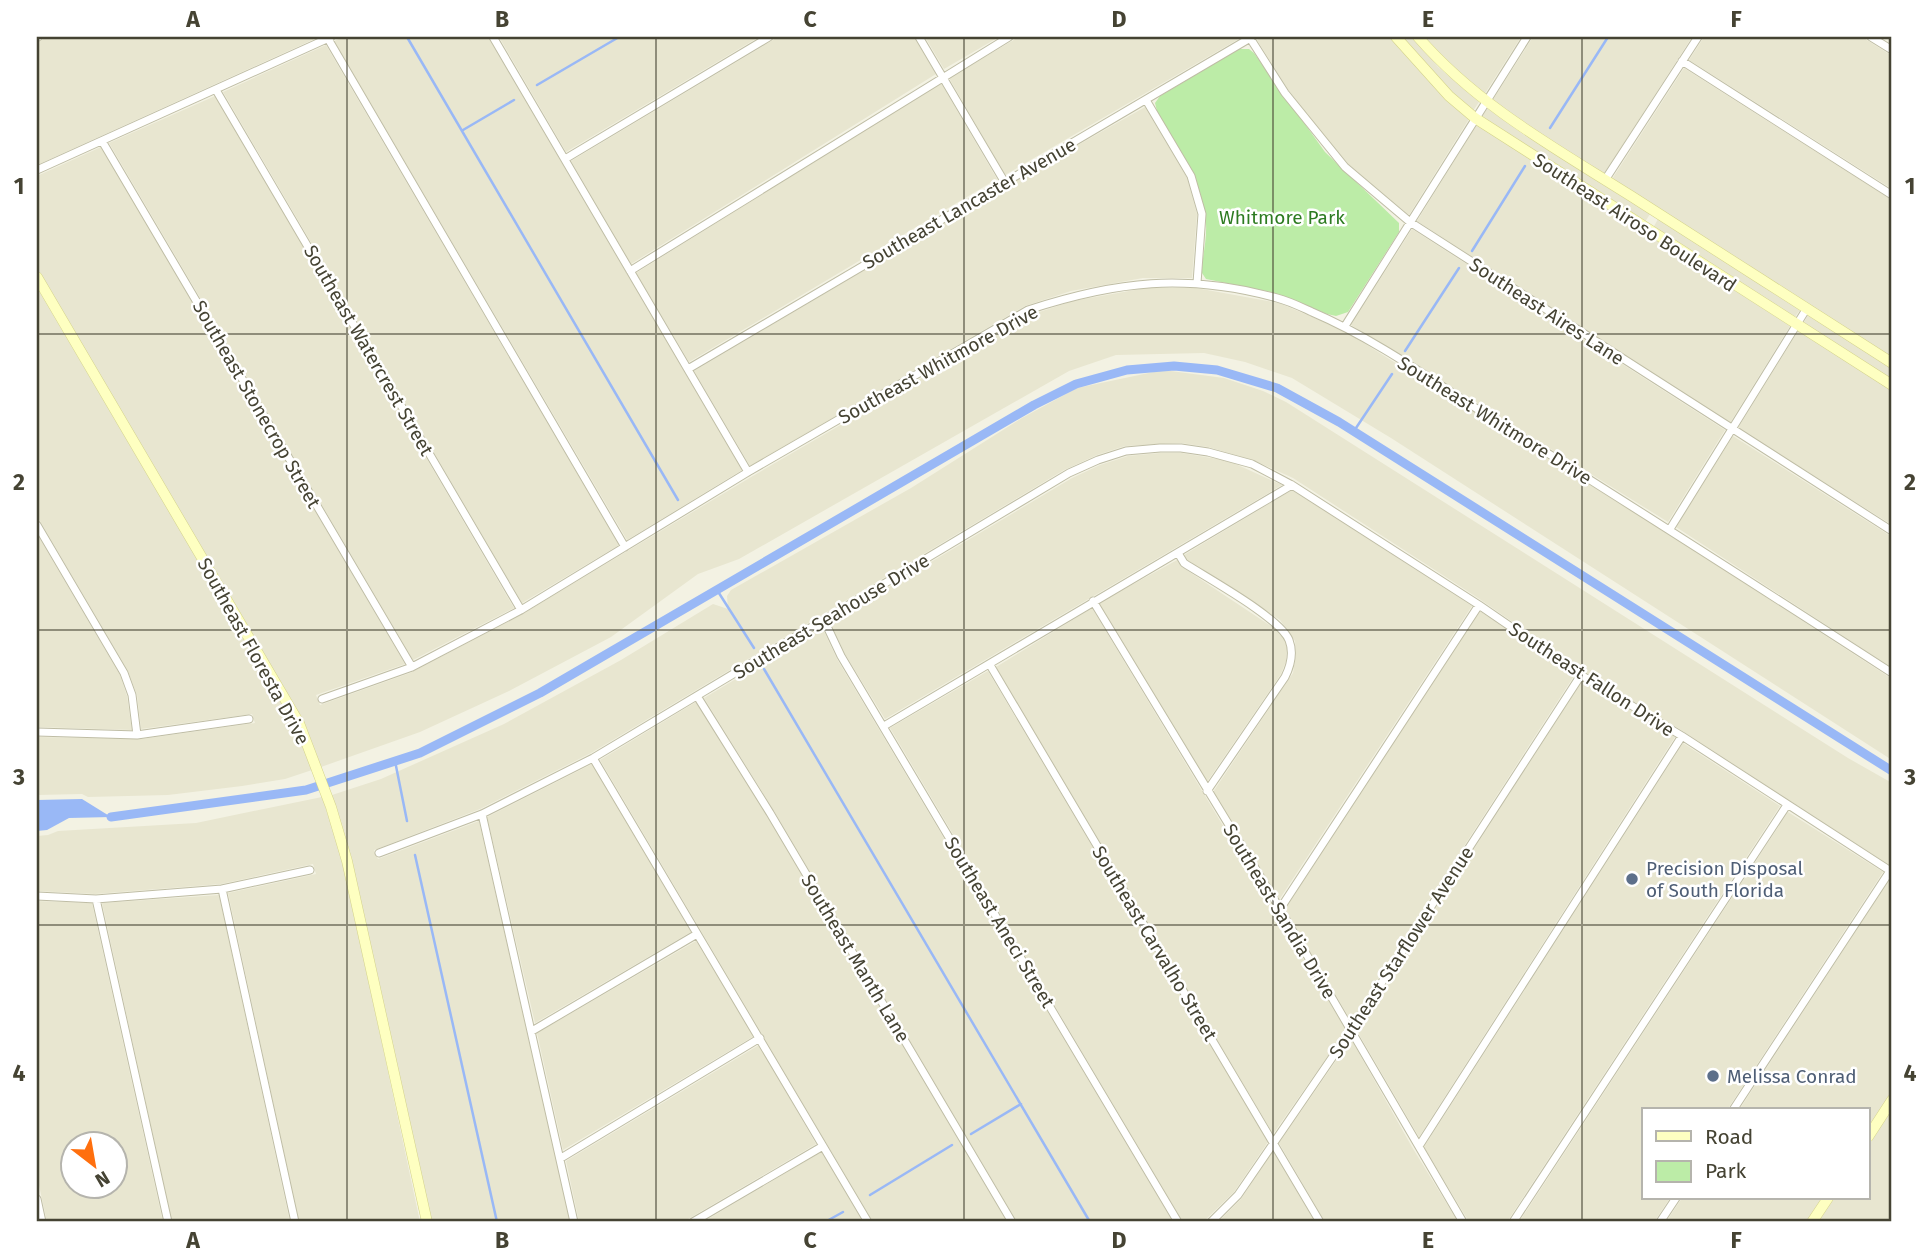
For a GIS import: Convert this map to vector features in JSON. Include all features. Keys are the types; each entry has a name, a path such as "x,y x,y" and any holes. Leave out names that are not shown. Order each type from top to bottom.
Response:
{"main road":[{"name":"Southeast Airoso Boulevard","path":"1396,37 1449,96 1476,116 1892,385"},
{"name":"Southeast Airoso Boulevard","path":"1419,37 1441,63 1485,102 1526,131 1892,363"},
{"path":"1647,229 1657,213"},
{"name":"Southeast Floresta Drive","path":"37,277 299,723 331,807 347,860 427,1222"},
{"path":"1870,1135 1892,1100"},
{"path":"1812,1222 1827,1200"}],"street":[{"path":"37,170 329,37 625,547"},
{"path":"493,37 748,472"},
{"path":"565,159 769,37"},
{"path":"919,37 1004,181"},
{"path":"630,271 1009,37"},
{"name":"Southeast Lancaster Avenue","path":"688,369 1251,37"},
{"name":"Southeast Aires Lane","path":"1251,37 1285,93 1345,167 1410,222 1892,531"},
{"path":"1345,326 1527,37"},
{"path":"1605,180 1698,37"},
{"path":"1871,37 1892,50"},
{"path":"1682,61 1892,195"},
{"name":"Southeast Watercrest Street","path":"216,90 521,610"},
{"path":"1146,100 1191,176 1202,214 1196,283"},
{"name":"Southeast Stonecrop Street","path":"102,141 412,667"},
{"name":"Southeast Whitmore Drive","path":"322,699 412,667 521,610 748,472 1028,310 1072,296 1145,283 1196,283 1280,299 1345,326 1670,528 1892,673"},
{"path":"1670,528 1807,308"},
{"name":"Southeast Seahouse Drive","path":"379,853 482,814 593,758 1069,473 1098,460 1126,451 1181,448 1219,454 1252,464 1292,485"},
{"path":"884,726 1292,485"},
{"name":"Southeast Fallon Drive","path":"1292,485 1479,605 1581,675 1682,736 1891,871"},
{"path":"37,525 124,673 132,695 137,735"},
{"path":"1178,553 1184,563 1277,624 1289,639 1292,655 1289,670 1207,791"},
{"name":"Southeast Sandia Drive","path":"1093,601 1280,909 1463,1222"},
{"path":"1280,909 1479,605"},
{"name":"Southeast Aneci Street","path":"824,620 841,656 1178,1222"},
{"name":"Southeast Carvalho Street","path":"990,665 1320,1222"},
{"name":"Southeast Starflower Avenue","path":"1211,1222 1238,1195 1351,1030 1581,675"},
{"name":"Southeast Manth Lane","path":"697,696 770,813 1012,1222"},
{"path":"37,732 137,735 249,719"},
{"path":"1419,1146 1682,736"},
{"path":"593,758 868,1222"},
{"path":"1513,1222 1787,805"},
{"path":"482,814 574,1222"},
{"path":"37,896 96,899 222,889 310,870"},
{"path":"1734,1108 1891,871"},
{"path":"222,889 295,1222"},
{"path":"96,899 167,1222"},
{"path":"532,1031 697,934"},
{"path":"561,1158 760,1038"},
{"path":"693,1222 823,1146"},
{"path":"37,1199 42,1222"},
{"path":"1660,1222 1675,1200"}],"shaded area":[{"path":"48,37 319,37 37,165 37,42"},
{"path":"344,37 488,37 742,470 627,540 334,41"},
{"path":"499,37 759,37 566,152"},
{"path":"778,37 914,37 936,74 631,264 571,161"},
{"path":"925,37 999,37 944,69"},
{"path":"1019,37 1242,37 1005,175 949,78"},
{"path":"1262,37 1391,37 1446,100 1469,119 1409,215 1348,164 1318,129 1289,91 1257,40"},
{"path":"1402,37 1413,37 1438,67 1479,102 1473,111 1452,93"},
{"path":"1424,37 1521,37 1484,95 1444,60"},
{"path":"1533,37 1692,37 1604,174 1492,101"},
{"path":"1704,37 1862,37 1892,56 1892,189 1689,60"},
{"path":"326,45 619,545 522,603 223,92"},
{"path":"1684,68 1892,200 1892,358 1612,179"},
{"path":"941,83 997,179 689,362 636,273"},
{"path":"215,96 514,608 413,660 109,143"},
{"path":"1145,107 1187,178 1197,214 1192,278 1143,278 1071,291 1025,306 750,466 694,371"},
{"path":"1487,108 1524,135 1650,214 1645,222 1482,116"},
{"path":"1477,124 1790,326 1730,423 1417,221"},
{"path":"101,147 405,664 316,695 320,705 410,673 519,616 1030,315 1073,301 1146,288 1196,288 1279,303 1343,330 1667,533 1892,679 1892,760 1391,438 1292,378 1245,362 1204,353 1116,355 1069,371 739,559 698,574 611,637 509,691 420,732 321,767 303,721 37,270 37,176"},
{"path":"1658,219 1800,310 1794,318 1653,228"},
{"path":"1412,229 1725,430 1668,522 1351,325"},
{"path":"37,288 295,725 312,770 285,779 168,795 37,795 37,737 142,739 255,723 252,714 141,729 137,695 128,671 37,516"},
{"path":"1808,315 1892,368 1892,380 1803,324"},
{"path":"1798,331 1892,390 1892,525 1738,428"},
{"path":"1163,370 1224,378 1286,402 1848,758 1892,783 1892,867 1681,730 1583,671 1478,598 1293,478 1253,460 1208,447 1181,443 1125,446 1064,470 591,753 480,809 374,850 378,859 479,821 570,1222 429,1222 352,860 332,795 381,779 504,724 621,660 713,604 728,609 727,596 731,590 911,488 1022,418 1077,388"},
{"path":"1733,436 1892,537 1892,668 1676,527"},
{"path":"1182,453 1229,461 1282,485 885,719 845,654 830,622 1072,478 1128,456"},
{"path":"1292,490 1472,606 1279,900 1213,792 1293,673 1295,641 1280,620 1187,560 1184,555"},
{"path":"37,534 120,675 127,696 132,730 37,727"},
{"path":"1177,560 1182,567 1274,628 1285,641 1287,648 1281,674 1207,782 1099,603"},
{"path":"1092,608 1346,1030 1273,1134 996,667"},
{"path":"1480,611 1574,676 1351,1021 1285,909"},
{"path":"822,627 837,659 1173,1222 1017,1222 774,811 704,698"},
{"path":"988,671 1268,1142 1234,1192 1203,1222 1183,1222 890,728"},
{"path":"1582,681 1675,737 1419,1137 1357,1031"},
{"path":"696,702 767,816 1007,1222 873,1222 600,760"},
{"path":"1683,743 1780,806 1507,1222 1469,1222 1424,1147"},
{"path":"592,764 691,932 535,1023 487,817"},
{"path":"322,797 343,861 420,1222 299,1222 228,893 316,874 313,864 221,884 95,894 37,891 37,836 58,831 196,823"},
{"path":"1788,812 1883,872 1728,1108 1642,1108 1642,1200 1669,1200 1654,1222 1519,1222"},
{"path":"1891,877 1892,1091 1870,1125 1870,1108 1740,1108"},
{"path":"219,895 290,1222 172,1222 102,903"},
{"path":"37,901 92,903 163,1222 47,1222 37,1176"},
{"path":"696,941 754,1036 563,1150 537,1033"},
{"path":"1351,1039 1458,1222 1325,1222 1279,1143"},
{"path":"759,1045 816,1144 683,1222 579,1222 566,1161"},
{"path":"1892,1109 1892,1222 1818,1222 1833,1200 1870,1200 1870,1144"},
{"path":"1273,1151 1315,1222 1218,1222 1241,1199"},
{"path":"821,1152 863,1222 703,1222"},
{"path":"1681,1200 1822,1200 1807,1222 1666,1222"}],"green space":[{"name":"Whitmore Park","path":"1239,49 1249,49 1254,53 1325,152 1399,223 1399,232 1348,312 1336,316 1327,314 1271,292 1206,279 1202,273 1206,224 1200,194 1189,167 1158,115 1155,103 1160,96"}],"water":[{"path":"82,799 111,817 69,818 47,830 37,831 37,800"}],"waterway":[{"path":"407,37 678,500"},
{"path":"537,85 619,37"},
{"path":"1550,128 1608,37"},
{"path":"463,130 514,100"},
{"path":"1472,251 1525,166"},
{"path":"1405,351 1459,268"},
{"path":"111,817 306,790 420,753 540,693 1034,405 1076,384 1127,370 1174,366 1217,370 1277,388 1339,422 1892,771"},
{"path":"1354,431 1392,374"},
{"path":"717,590 754,648"},
{"path":"764,669 1090,1222"},
{"path":"395,761 407,821"},
{"path":"415,855 497,1222"},
{"path":"971,1134 1021,1104"},
{"path":"870,1195 952,1145"},
{"path":"825,1222 843,1212"}],"place":[{"name":"Precision Disposal of South Florida","path":"1632,879"},
{"name":"Melissa Conrad","path":"1713,1076"}]}
